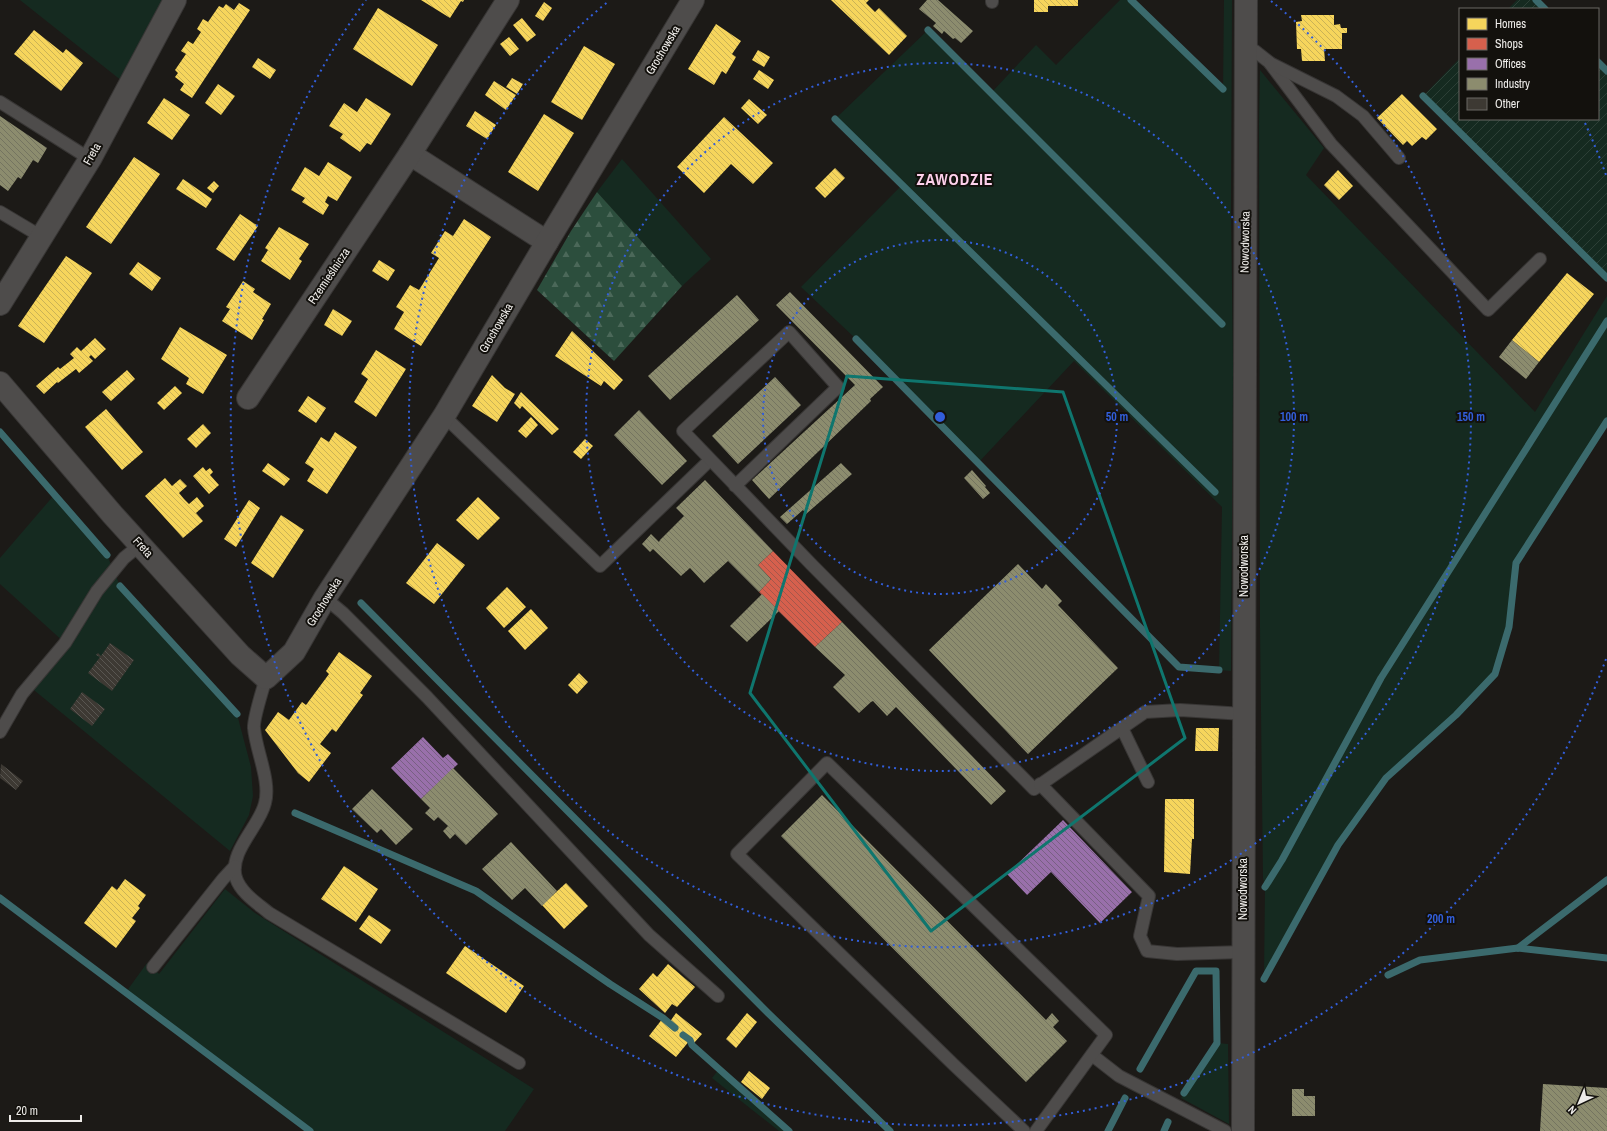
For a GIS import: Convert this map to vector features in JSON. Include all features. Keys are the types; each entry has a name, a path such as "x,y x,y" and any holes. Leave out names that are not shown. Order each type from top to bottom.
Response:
{"street":[{"name":"Freta","path":"0,304 90,159 175,0"},
{"name":"Rzemieślnicza","path":"248,398 410,154 508,0"},
{"name":"Grochowska","path":"266,678 294,652 325,598 444,416 693,0"},
{"name":"Nowodworska","path":"1242,1131 1246,0"},
{"path":"410,154 547,242"},
{"name":"Freta","path":"0,383 140,544 240,655 266,678"}],"lane":[{"path":"1246,46 1255,51 1268,62 1331,144 1488,310 1540,259"},
{"path":"1268,62 1336,96 1363,116 1399,158"},
{"path":"0,102 90,159"},
{"path":"0,212 42,237"},
{"path":"735,486 838,386 789,332 683,431 735,486 973,729 1034,789 1145,712 1180,710 1244,714"},
{"path":"444,416 600,566 710,460"},
{"path":"0,732 22,694 65,644 98,591 124,558 140,544"},
{"path":"325,598 343,612 427,698 649,935 718,996"},
{"path":"266,678 254,726 267,794 263,810 239,852 235,866 236,877 244,892 269,913 520,1063"},
{"path":"1122,728 1148,782"},
{"path":"1024,1131 954,1065 738,854 827,763 1106,1035 1036,1131"},
{"path":"1040,784 1149,896 1140,936 1147,951 1177,954 1243,952"},
{"path":"153,967 235,866"},
{"path":"1092,1055 1119,1076 1225,1131"}],"highlighted area":[{"path":"847,376 1063,392 1185,738 931,931 750,693"}],"green space":[{"path":"20,0 165,0 122,81"},
{"path":"1120,0 1132,0 1223,91 1224,0 1232,0 1231,209 1233,369 1231,671 1219,670 1222,507 1074,361 978,463 856,339 801,287 902,185 835,119 928,30 991,93 1036,45 1056,65"},
{"path":"1517,0 1536,0 1544,8 1509,8"},
{"path":"1459,59 1459,120 1599,120 1599,63 1607,71 1607,278 1423,96"},
{"path":"1260,70 1324,148 1306,175 1535,412 1607,296 1607,417 1514,563 1506,629 1493,674 1451,717 1382,779 1335,846 1264,976 1265,887 1263,878 1260,628"},
{"path":"622,159 711,259 682,286 597,192"},
{"path":"597,192 682,286 614,361 537,290 571,231"},
{"path":"55,494 107,555 120,586 237,714 251,767 253,796 249,815 230,851 29,686 65,643 0,584 0,558"},
{"path":"225,889 255,913 534,1089 505,1131 310,1131 126,992 147,963 159,974"},
{"path":"1217,1043 1228,1044 1229,1124 1181,1098"},
{"path":"719,1069 789,1131 779,1131 712,1078"}],"building: Homes":[{"path":"421,0 464,0 463,2 461,1 450,18"},
{"path":"831,0 869,0 866,3 875,12 879,8 907,36 889,55"},
{"path":"1034,0 1078,0 1078,6 1048,6 1048,12 1034,12"},
{"path":"544,2 552,8 543,21 535,16"},
{"path":"239,3 250,10 192,98 180,90 184,84 175,77 178,73 175,70 186,54 181,51 188,41 193,44 201,32 197,29 203,19 208,22 219,6 223,8 226,4 234,10"},
{"path":"378,8 438,45 412,86 353,49"},
{"path":"1301,15 1334,15 1334,25 1340,24 1341,28 1347,28 1347,33 1342,33 1342,49 1324,49 1325,61 1302,61 1301,49 1297,49 1296,22 1302,21"},
{"path":"522,18 536,35 527,42 513,25"},
{"path":"716,24 741,41 732,54 736,57 726,74 722,71 714,85 688,69"},
{"path":"34,30 63,53 66,49 83,63 61,91 14,54"},
{"path":"509,37 519,49 510,56 500,44"},
{"path":"584,46 615,64 582,120 551,102"},
{"path":"758,50 770,57 764,67 752,60"},
{"path":"258,58 276,70 270,79 252,67"},
{"path":"759,70 774,80 768,89 753,79"},
{"path":"512,78 523,84 517,94 506,87"},
{"path":"494,81 516,95 506,110 485,95"},
{"path":"218,84 235,96 221,115 205,103"},
{"path":"1402,94 1437,129 1426,140 1422,137 1412,146 1407,141 1403,145 1377,118"},
{"path":"164,98 190,115 172,140 147,123"},
{"path":"366,98 391,114 371,145 367,143 360,152 340,138 343,134 329,126 344,103 357,112"},
{"path":"749,99 767,115 758,124 741,108"},
{"path":"475,111 496,125 487,139 466,126"},
{"path":"544,114 574,133 538,191 508,172"},
{"path":"724,117 773,163 753,184 731,164 704,193 677,167"},
{"path":"134,157 160,174 111,244 86,227"},
{"path":"328,162 352,177 337,201 328,196 325,202 329,205 323,215 302,202 305,198 291,190 305,167 319,176"},
{"path":"835,168 845,178 825,198 815,188"},
{"path":"1338,170 1353,186 1339,200 1324,185"},
{"path":"183,179 212,199 206,208 176,189"},
{"path":"214,181 219,186 213,193 207,188"},
{"path":"240,214 258,226 234,261 216,249"},
{"path":"464,219 491,237 421,346 394,329 404,312 396,307 410,285 419,290 439,258 431,253 445,231 453,236"},
{"path":"279,227 309,244 299,259 302,261 290,280 261,261 268,250 265,248"},
{"path":"66,256 92,273 44,343 18,326"},
{"path":"379,260 395,270 388,281 372,271"},
{"path":"138,262 161,278 152,291 129,274"},
{"path":"1567,273 1594,294 1539,362 1512,340"},
{"path":"243,281 255,289 253,292 271,304 262,319 264,320 252,340 222,321 230,309 226,307"},
{"path":"333,309 352,321 342,336 324,325"},
{"path":"180,327 227,355 203,394 186,384 189,378 161,359"},
{"path":"572,331 623,380 614,390 604,381 601,386 555,356"},
{"path":"95,338 106,349 95,359 91,355 89,357 93,361 79,373 76,369 58,383 57,382 44,394 36,386 58,367 60,369 74,358 70,354 77,347 81,351"},
{"path":"376,350 406,369 376,417 354,402 368,379 361,374"},
{"path":"127,370 135,379 111,401 102,392"},
{"path":"492,375 505,388 515,394 497,422 472,406"},
{"path":"175,386 182,393 164,410 157,403"},
{"path":"521,392 559,429 552,435 522,406 520,409 514,403"},
{"path":"308,396 326,408 316,423 298,411"},
{"path":"106,409 143,452 122,470 85,427"},
{"path":"531,417 538,425 526,438 518,431"},
{"path":"203,424 211,433 196,448 187,439"},
{"path":"335,432 357,447 327,494 307,481 314,469 305,463 321,437 329,442"},
{"path":"585,439 593,446 581,459 573,452"},
{"path":"268,463 290,479 284,486 262,471"},
{"path":"203,467 206,471 210,468 213,472 210,475 219,485 209,494 193,476"},
{"path":"165,478 172,486 180,479 187,486 179,493 184,499 189,504 197,497 204,506 196,513 203,521 183,538 145,496"},
{"path":"478,497 500,518 478,540 456,520"},
{"path":"249,500 260,508 236,547 224,539"},
{"path":"281,515 304,530 273,578 251,563"},
{"path":"437,543 465,565 434,604 406,583"},
{"path":"507,587 526,607 504,628 486,608"},
{"path":"531,609 548,628 525,650 508,631"},
{"path":"339,652 372,676 360,693 363,695 336,732 332,729 320,744 331,753 309,782 298,773 265,730 278,712 289,720 302,702 306,705 329,674 326,671"},
{"path":"579,673 588,682 577,694 568,685"},
{"path":"1196,728 1219,728 1218,751 1195,751"},
{"path":"1165,799 1194,799 1194,839 1192,839 1190,874 1164,872"},
{"path":"344,866 378,889 356,922 321,899"},
{"path":"125,879 146,895 138,906 140,908 132,918 136,921 116,948 84,923 112,886 117,890"},
{"path":"566,883 588,906 564,929 542,905"},
{"path":"369,915 391,930 381,944 359,929"},
{"path":"465,946 524,986 506,1013 446,973"},
{"path":"668,964 695,987 677,1007 672,1004 665,1013 639,989 653,973 657,977"},
{"path":"676,1013 702,1034 694,1043 690,1040 676,1057 649,1036 663,1018 669,1023"},
{"path":"747,1013 757,1022 736,1048 726,1039"},
{"path":"749,1071 770,1088 762,1099 741,1082"}],"building: Shops":[{"path":"773,551 842,622 815,647 759,592 771,579 758,565"}],"building: Offices":[{"path":"423,737 443,758 448,754 458,764 421,799 391,768"},
{"path":"1063,820 1132,892 1100,923 1051,872 1027,895 1007,874"}],"building: Industry":[{"path":"927,0 938,0 973,31 961,43 955,38 953,39 944,31 942,34 933,26 936,23 919,9"},
{"path":"0,116 47,148 38,163 33,160 21,179 18,177 8,191 0,185"},
{"path":"790,292 883,387 870,399 871,401 769,499 752,480 855,385 776,305"},
{"path":"737,295 759,320 670,400 648,376"},
{"path":"1512,340 1539,362 1526,379 1499,357"},
{"path":"775,377 801,405 738,464 712,436"},
{"path":"639,410 687,461 662,485 614,435"},
{"path":"841,463 852,474 806,514 803,510 787,524 780,517"},
{"path":"972,470 990,493 983,499 964,478"},
{"path":"705,480 773,551 758,565 771,579 759,592 728,561 704,583 690,568 681,576 653,549 650,552 642,544 651,534 659,542 684,516 676,508"},
{"path":"1018,564 1042,589 1046,584 1062,601 1058,605 1118,668 1028,754 929,650"},
{"path":"762,594 779,611 747,642 730,626"},
{"path":"842,622 1006,791 991,805 896,707 887,716 873,701 859,713 833,687 845,675 815,647"},
{"path":"453,768 498,814 466,845 455,834 450,839 443,831 448,826 438,817 434,821 425,813 430,808 421,799"},
{"path":"372,789 413,829 396,845 381,829 377,833 352,809"},
{"path":"822,795 1046,1020 1052,1013 1059,1021 1053,1027 1067,1041 1026,1082 781,836"},
{"path":"511,842 557,891 542,906 525,888 512,900 482,869"},
{"path":"1543,1084 1607,1088 1607,1131 1540,1131"},
{"path":"1292,1089 1304,1089 1304,1096 1315,1096 1315,1116 1292,1116"}],"building: Other":[{"path":"110,643 134,660 112,691 88,673 100,657 96,655 98,653 101,656"},
{"path":"82,692 105,709 92,726 70,709"},
{"path":"1,764 23,781 16,790 0,778"}],"waterway":[{"path":"1131,0 1223,89"},
{"path":"1536,0 1544,8"},
{"path":"928,30 1222,324"},
{"path":"1599,63 1607,71"},
{"path":"1423,96 1607,278"},
{"path":"835,119 1215,492"},
{"path":"1265,887 1282,860 1381,678 1607,321"},
{"path":"856,339 1179,667 1219,670"},
{"path":"1264,979 1338,845 1386,778 1456,715 1495,674 1509,627 1516,563 1607,421"},
{"path":"0,432 107,555"},
{"path":"120,586 237,714"},
{"path":"361,603 768,1013 890,1131"},
{"path":"295,813 476,891 610,984 663,1018 675,1028"},
{"path":"1518,948 1607,880"},
{"path":"0,898 310,1131"},
{"path":"1388,975 1420,960 1518,948 1607,958"},
{"path":"1140,1069 1196,971 1216,971 1217,1043 1184,1093"},
{"path":"683,1035 690,1040 692,1045 789,1131"},
{"path":"1108,1131 1125,1098"},
{"path":"1164,1131 1168,1122"}],"district":[{"name":"ZAWODZIE","path":"955,179"}]}
